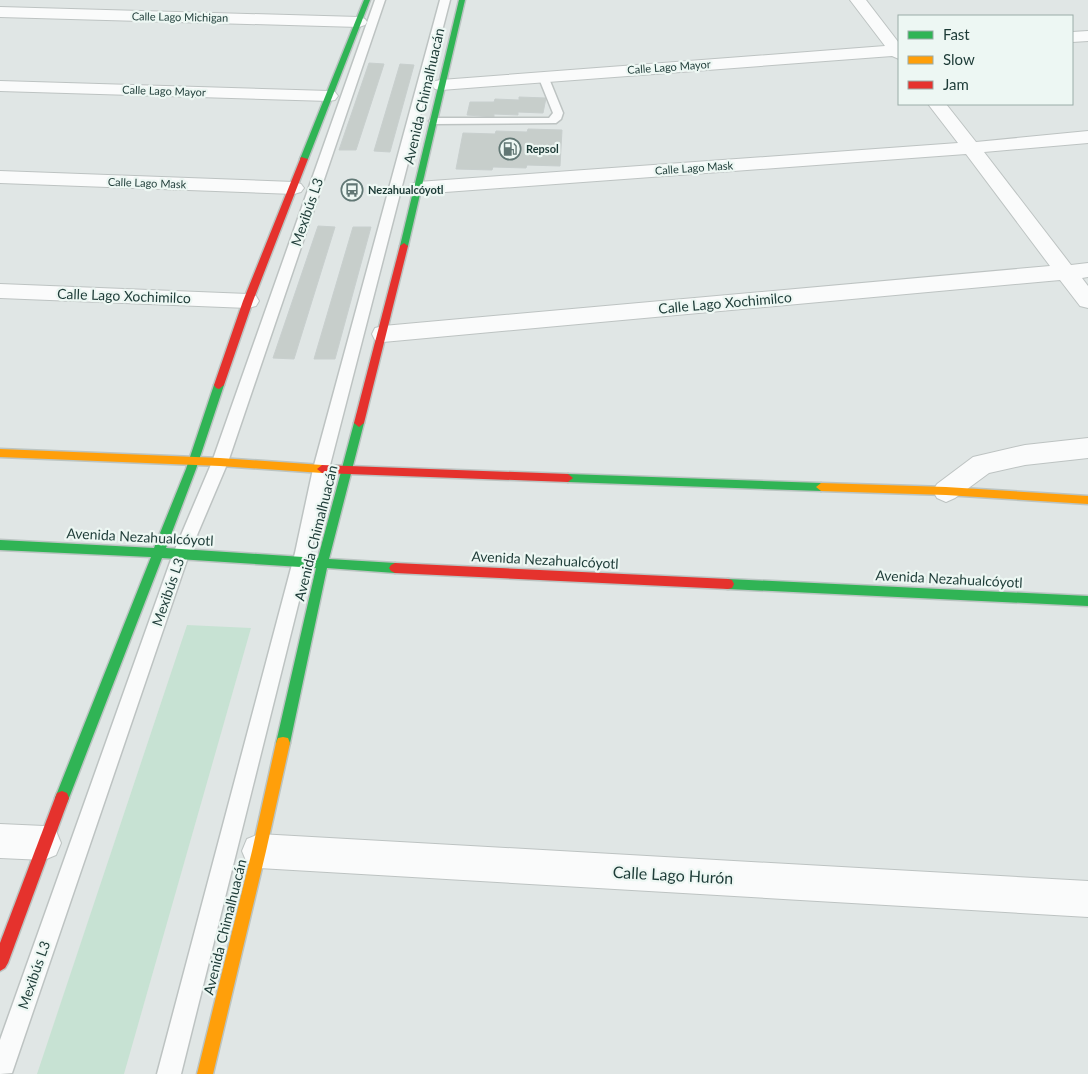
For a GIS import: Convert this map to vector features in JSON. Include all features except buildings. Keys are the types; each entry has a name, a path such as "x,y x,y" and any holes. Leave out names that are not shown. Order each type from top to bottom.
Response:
{"main road":[{"path":"0,963 44,843 194,461 248,301 367,0"},
{"name":"Avenida Chimalhuacán","path":"205,1074 259,851 322,565 383,334 462,0"},
{"path":"0,453 220,462 347,471 946,491 1088,500"},
{"name":"Avenida Nezahualcóyotl","path":"0,545 181,554 322,565 1088,601"}],"street":[{"path":"858,0 898,51"},
{"name":"Calle Lago Michigan","path":"0,12 359,22"},
{"path":"1073,37 1088,36"},
{"name":"Calle Lago Mayor","path":"441,84 898,51"},
{"name":"Calle Lago Mayor","path":"0,86 328,96"},
{"path":"938,105 971,148 1077,271 1088,301"},
{"name":"Calle Lago Mask","path":"418,188 971,148 1088,137"},
{"name":"Calle Lago Mask","path":"0,178 294,188"},
{"name":"Calle Lago Xochimilco","path":"383,334 1077,271"},
{"name":"Calle Lago Xochimilco","path":"0,291 248,301"},
{"path":"946,491 982,464 1024,455 1088,448"},
{"path":"0,841 44,843"},
{"name":"Calle Lago Hurón","path":"259,851 1088,900"}],"lane":[{"name":"Mexibús L3","path":"0,1073 181,554 220,462 380,0"},
{"path":"168,1074 301,563 321,469 445,0"},
{"path":"434,121 552,121 557,117 558,113 543,76"}],"green space":[{"path":"187,625 251,628 124,1074 37,1074"}],"traffic: fast":[{"path":"304,159 367,0"},
{"path":"404,246 462,0"},
{"path":"62,798 191,469 219,385"},
{"path":"283,743 322,565 359,423"},
{"path":"568,478 821,487"},
{"path":"0,545 181,554 395,568"},
{"path":"728,584 1088,601"}],"traffic: slow":[{"path":"0,453 220,462 322,469"},
{"path":"821,487 946,491 1088,500"},
{"path":"205,1074 283,743"}],"traffic: jam":[{"path":"219,385 248,301 304,159"},
{"path":"359,423 404,246"},
{"path":"322,469 568,478"},
{"path":"395,568 728,584"},
{"path":"0,963 62,798"}],"place":[{"name":"Repsol","path":"510,149"},
{"name":"Nezahualcóyotl","path":"352,190"}]}
